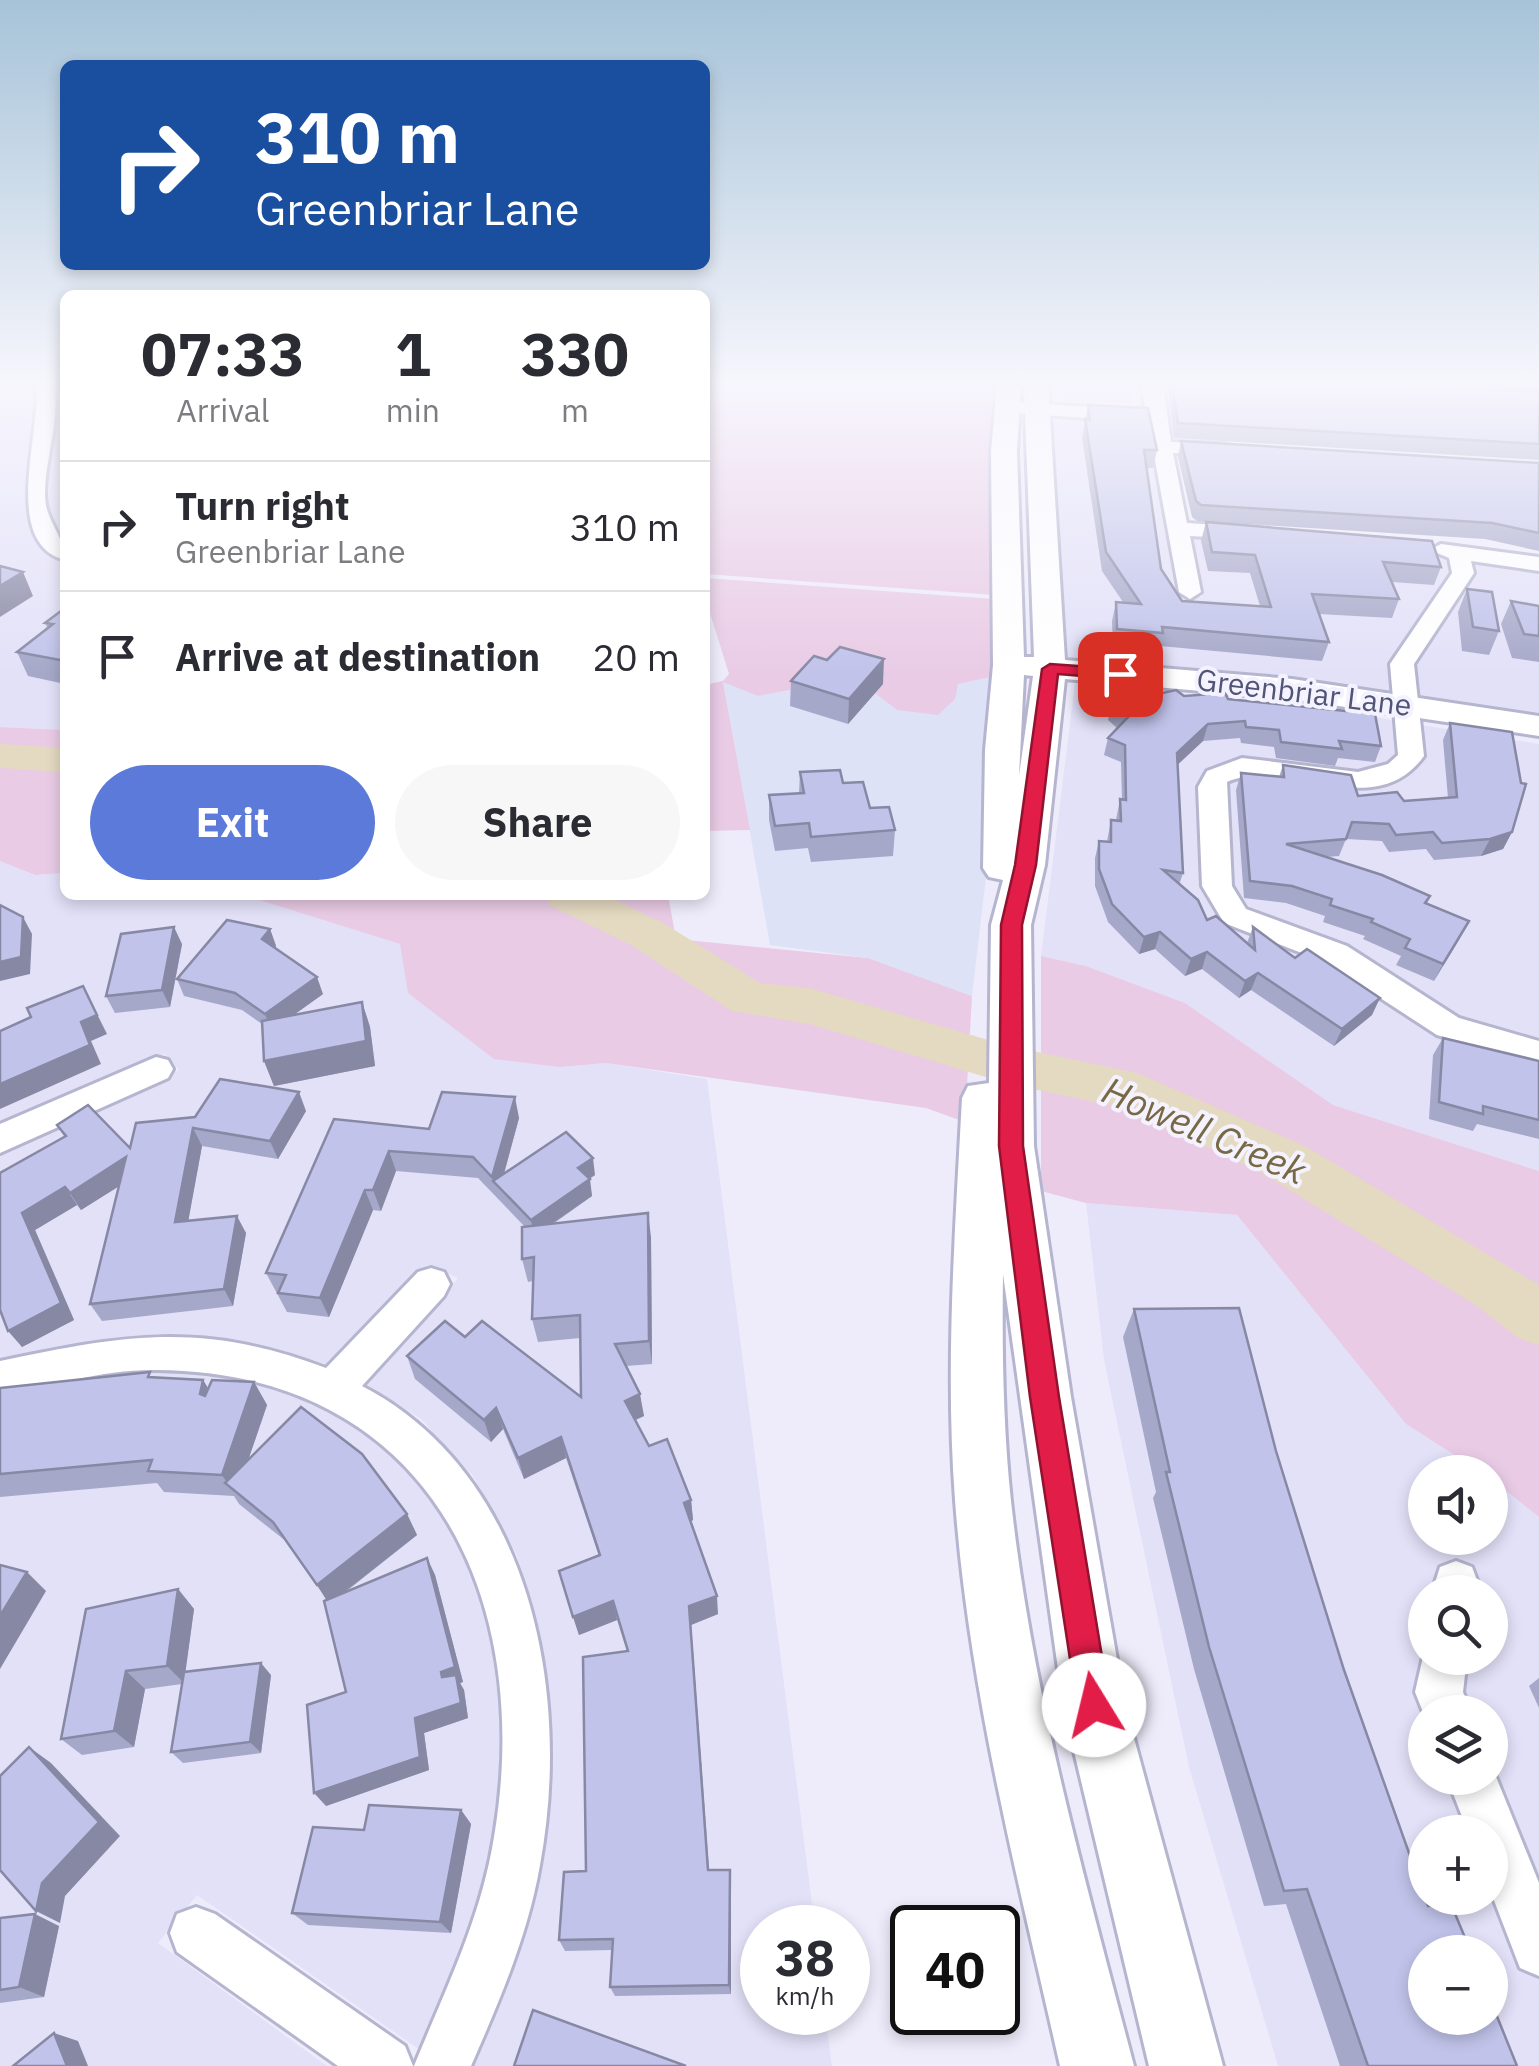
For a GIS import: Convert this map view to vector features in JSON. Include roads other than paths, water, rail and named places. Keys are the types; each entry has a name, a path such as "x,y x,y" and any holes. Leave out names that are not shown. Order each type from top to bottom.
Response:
{"street":[{"path":"26,480 19,503 30,524 60,550"},
{"path":"1005,480 1009,665 1002,750 998,1065 979,1395 992,1574 1020,1742 1097,2066"},
{"path":"999,984 1026,865 1050,669 1031,480"},
{"path":"1170,480 1190,592"},
{"path":"1178,530 1267,534"},
{"path":"1420,548 1539,564"},
{"path":"1458,551 1463,572 1402,664 1411,756 1392,776 1350,780 1242,766 1216,777 1211,787 1221,899 1234,916 1336,954 1448,1027 1539,1053"},
{"name":"Greenbriar Lane","path":"1009,665 1224,682 1539,726"},
{"path":"998,1065 1044,1397 1094,1705 1186,2066"},
{"path":"0,1139 156,1069"},
{"path":"335,1387 432,1284"},
{"path":"0,1380 150,1352 288,1370 335,1387 403,1431 455,1489 495,1562 515,1634 524,1709 524,1801 507,1901 484,1976 442,2066"},
{"path":"1479,1795 1539,1949"},
{"path":"196,1932 385,2066"}],"waterway":[{"name":"Howell Creek","path":"0,756 60,760"},
{"name":"Howell Creek","path":"577,900 647,934 749,999 809,1006 1009,1065 1119,1087 1215,1127 1286,1161 1498,1288 1539,1319"}]}
